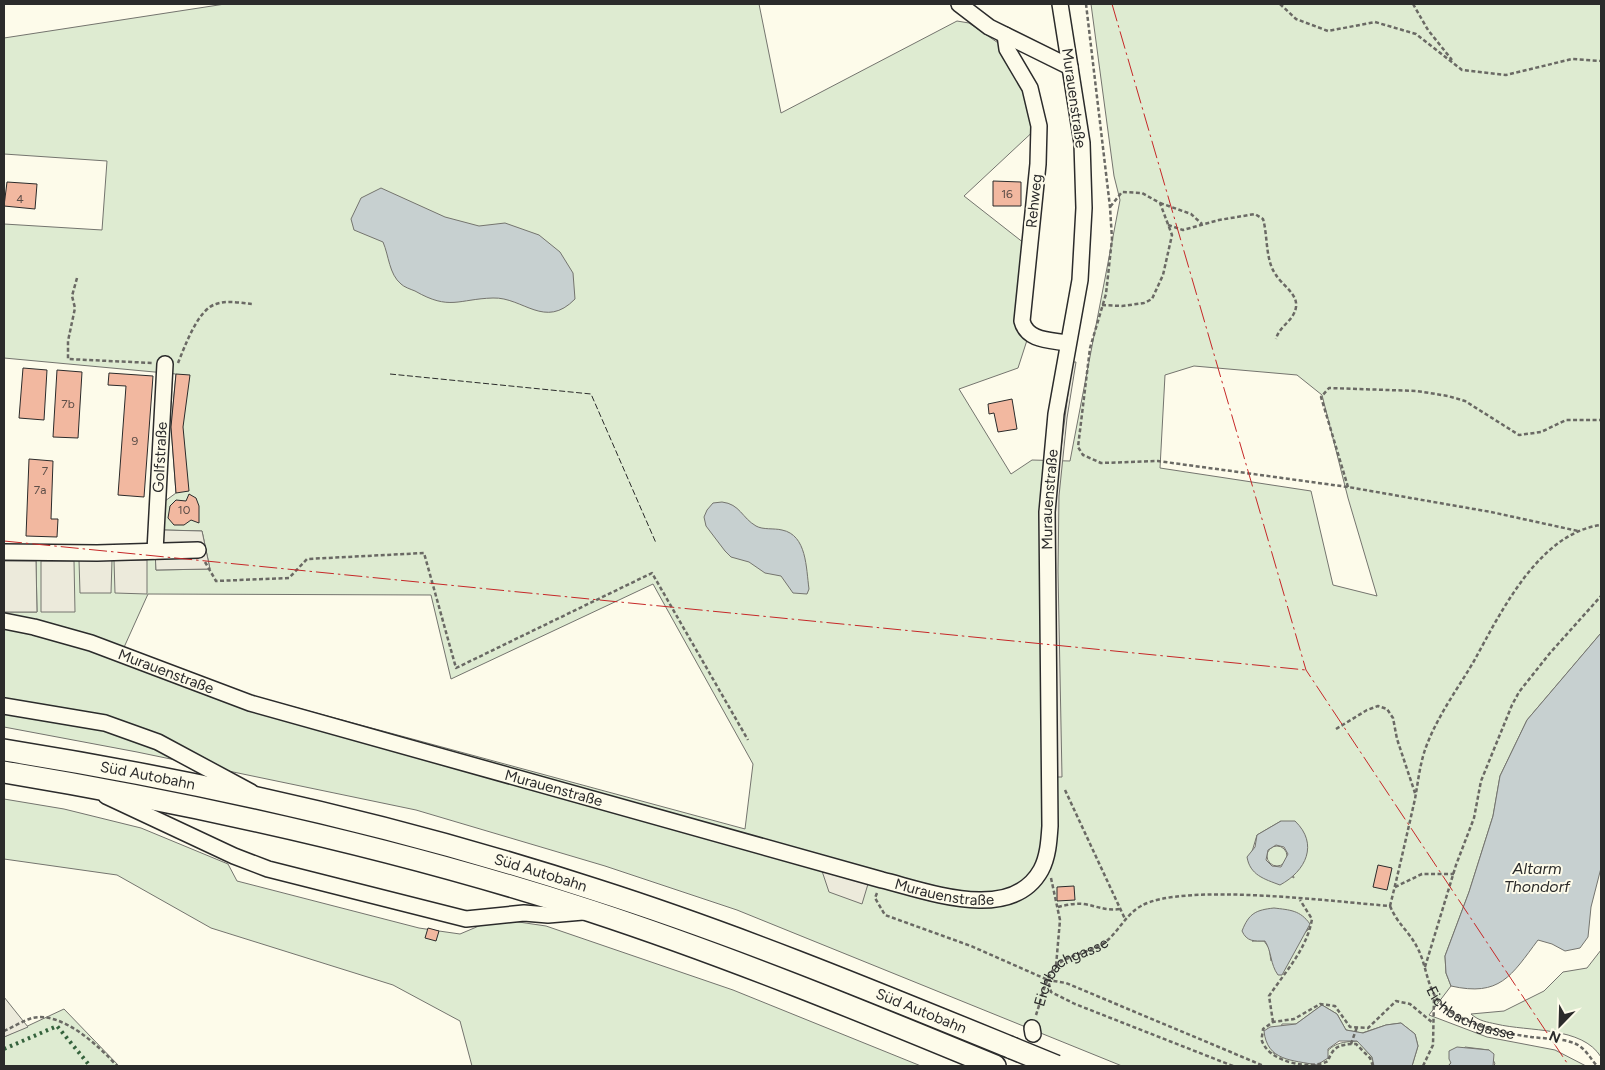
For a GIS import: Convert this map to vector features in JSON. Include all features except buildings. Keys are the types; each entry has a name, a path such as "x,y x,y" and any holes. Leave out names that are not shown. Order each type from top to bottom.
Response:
{"highway":[{"name":"Süd Autobahn","path":"4,750 264,798 493,858 598,890 766,950 1056,1066"},
{"name":"Süd Autobahn","path":"4,772 197,807 369,848 591,911 716,955 866,1012 995,1066"}],"street":[{"path":"959,4 1005,35 1070,67"},
{"name":"Murauenstraße","path":"4,621 34,627 91,643 250,703 882,880 982,902 1020,891 1040,871 1047,855 1050,826 1047,512 1056,414 1074,345 1084,208 1082,144 1060,4"},
{"name":"Rehweg","path":"1005,35 1007,48 1030,88 1039,126 1038,164 1022,321 1024,328 1029,334 1074,345"},
{"name":"Golfstraße","path":"155,552 165,364"},
{"path":"4,552 155,552 198,550"},
{"path":"4,706 105,723 158,742 264,798"},
{"path":"82,785 234,856 268,869 466,919 524,913 548,915 591,911"}],"path":[{"path":"1086,4 1110,207 1112,239 1102,305 1090,348 1078,447 1083,455 1101,462 1158,461 1348,487 1491,512 1578,532"},
{"path":"1280,4 1296,19 1328,31 1375,22 1416,34 1462,70 1506,75 1572,59 1601,62"},
{"path":"1413,4 1428,30 1455,64"},
{"path":"1110,207 1122,192 1142,193 1160,203 1190,214 1203,225"},
{"path":"1102,305 1122,306 1144,303 1152,299 1162,275 1172,235 1160,203"},
{"path":"1168,225 1183,230 1255,214 1263,219 1274,274 1292,294 1296,304 1293,316 1277,334 1276,339"},
{"path":"77,278 72,296 75,308 68,341 68,360 177,365 194,325 214,304 229,302 252,304"},
{"path":"1074,345 1090,348"},
{"path":"1348,487 1321,397 1329,388 1417,391 1448,396 1465,401 1519,435 1541,432 1566,420 1601,420"},
{"path":"1390,906 1426,748 1441,713 1473,663 1506,603 1544,556 1562,540 1589,526 1601,525"},
{"path":"198,550 216,581 289,578 307,559 424,553 456,668 652,572 748,740"},
{"path":"1425,966 1474,818 1483,774 1512,704 1519,692 1550,653 1601,596"},
{"path":"1336,729 1367,710 1378,706 1387,709 1392,718 1396,739 1416,795"},
{"path":"1064,787 1125,920"},
{"path":"1040,871 1051,878 1058,907 1060,934 1056,966"},
{"path":"1395,887 1422,874 1454,874"},
{"path":"882,880 875,898 885,915 971,946 1048,980 1066,983 1264,1066"},
{"name":"Eichbachgasse","path":"1032,1031 1048,980 1056,966 1093,951 1110,939 1125,920 1141,906 1169,896 1224,895 1390,906 1396,921 1417,946 1425,966 1430,990 1444,1007 1462,1019 1477,1024 1511,1033 1566,1040 1578,1045 1597,1066"},
{"path":"1273,1022 1269,996 1293,964 1311,929 1312,919 1300,900"},
{"path":"1058,907 1085,904 1106,911 1120,910"},
{"path":"1048,980 1052,992 1075,1004 1233,1066"},
{"path":"1423,1066 1433,1045 1434,995"},
{"path":"1373,1066 1370,1058 1352,1042 1340,1045 1331,1051 1328,1061 1321,1066 1294,1063 1273,1056 1262,1040 1263,1029 1273,1022 1294,1019 1320,1004 1335,1006 1350,1027 1368,1028 1396,1001 1410,1004 1433,1023"},
{"path":"4,1031 33,1018 54,1020 78,1031 101,1048 117,1066"},
{"path":"1352,1042 1357,1028"}],"green space":[{"path":"225,4 759,4 781,113 957,21 969,23 1007,49 1039,126 964,196 1029,247 1029,334 1018,368 959,389 1011,474 1032,460 1070,461 1120,200 1114,176 1091,4 1601,4 1601,633 1527,720 1500,776 1493,816 1469,892 1445,956 1446,973 1451,986 1429,1015 1487,1037 1555,1050 1586,1066 1493,1066 1495,1064 1489,1050 1465,1047 1448,1066 1412,1066 1418,1046 1415,1034 1401,1023 1386,1025 1362,1033 1346,1030 1337,1014 1322,1005 1296,1024 1282,1024 1273,1053 1317,1065 1333,1046 1343,1042 1358,1041 1372,1057 1374,1066 1122,1066 737,910 605,866 416,810 137,752 4,727 4,612 37,612 36,561 4,561 4,552 155,551 156,570 210,569 202,531 164,530 165,501 176,493 171,427 176,374 4,358 4,224 102,230 107,161 4,154 4,38","holes":["1194,366 1297,375 1322,395 1348,498 1377,596 1333,585 1311,491 1160,468 1165,375","653,584 753,764 745,829 246,694 121,654 148,594 431,595 451,679","1281,821 1294,878 1251,855 1257,835","1309,929 1271,961 1269,948 1264,941 1252,941"]},
{"path":"4,799 64,809 141,828 228,864 237,881 419,928 460,934 486,923 505,920 546,926 733,990 921,1066 472,1066 460,1021 393,985 211,928 117,875 4,859"},
{"path":"1273,846 1281,846 1287,852 1287,860 1281,866 1273,866 1267,860 1267,852"},
{"path":"1601,950 1601,1057 1592,1047 1568,1035 1493,1023 1480,1020 1471,1014 1504,1011 1544,991 1563,972 1587,968"},
{"path":"64,1009 119,1066 4,1066 4,1037"}],"shaded area":[{"path":"1072,362 1076,362 1067,418 1059,496 1058,571 1062,777 1057,777 1053,571 1055,496"},
{"path":"164,530 202,531 210,569 156,570 155,551 150,537"},
{"path":"79,560 112,560 111,593 80,593"},
{"path":"114,560 147,560 147,594 115,593"},
{"path":"4,561 36,561 37,612 4,612"},
{"path":"41,561 74,561 75,612 41,612"},
{"path":"822,871 868,884 862,904 829,892"},
{"path":"4,997 28,1027 4,1037"}],"water":[{"path":"381,188 445,217 479,226 505,223 539,235 560,252 573,273 575,299 564,308 554,312 544,312 504,299 493,298 454,302 437,301 404,286 394,275 383,242 354,230 351,219 361,198"},
{"path":"722,502 733,505 756,526 782,530 796,538 801,545 806,562 809,589 807,594 793,593 781,576 765,573 749,562 731,557 725,551 706,526 704,517 713,503"},
{"name":"Altarm Thondorf","path":"1601,633 1601,868 1591,907 1588,937 1580,948 1565,951 1552,944 1538,940 1512,973 1503,981 1493,986 1481,989 1468,989 1451,986 1446,973 1445,956 1469,892 1493,816 1500,776 1527,720"},
{"path":"1281,821 1295,821 1302,830 1308,848 1306,856 1297,872 1280,885 1259,876 1251,868 1247,857 1255,847 1257,835","holes":["1276,845 1284,847 1288,854 1281,867 1272,866 1266,860 1268,850"]},
{"path":"1274,908 1298,913 1310,924 1282,975 1278,975 1275,971 1265,941 1249,939 1242,931 1250,916 1258,911"},
{"path":"1322,1005 1337,1014 1346,1030 1363,1033 1386,1025 1401,1023 1415,1034 1418,1046 1412,1066 1374,1066 1372,1057 1357,1041 1339,1041 1328,1049 1328,1058 1317,1065 1290,1060 1275,1054 1266,1041 1264,1031 1270,1027 1296,1024"},
{"path":"1457,1047 1489,1050 1494,1054 1493,1066 1448,1066 1451,1063 1449,1051"}],"hedge":[{"path":"4,1049 57,1026 90,1066"}],"fence":[{"path":"390,374 591,394 656,543"}],"power":[{"path":"1112,4 1306,670 1569,1066"},
{"path":"4,541 1306,670"}]}
